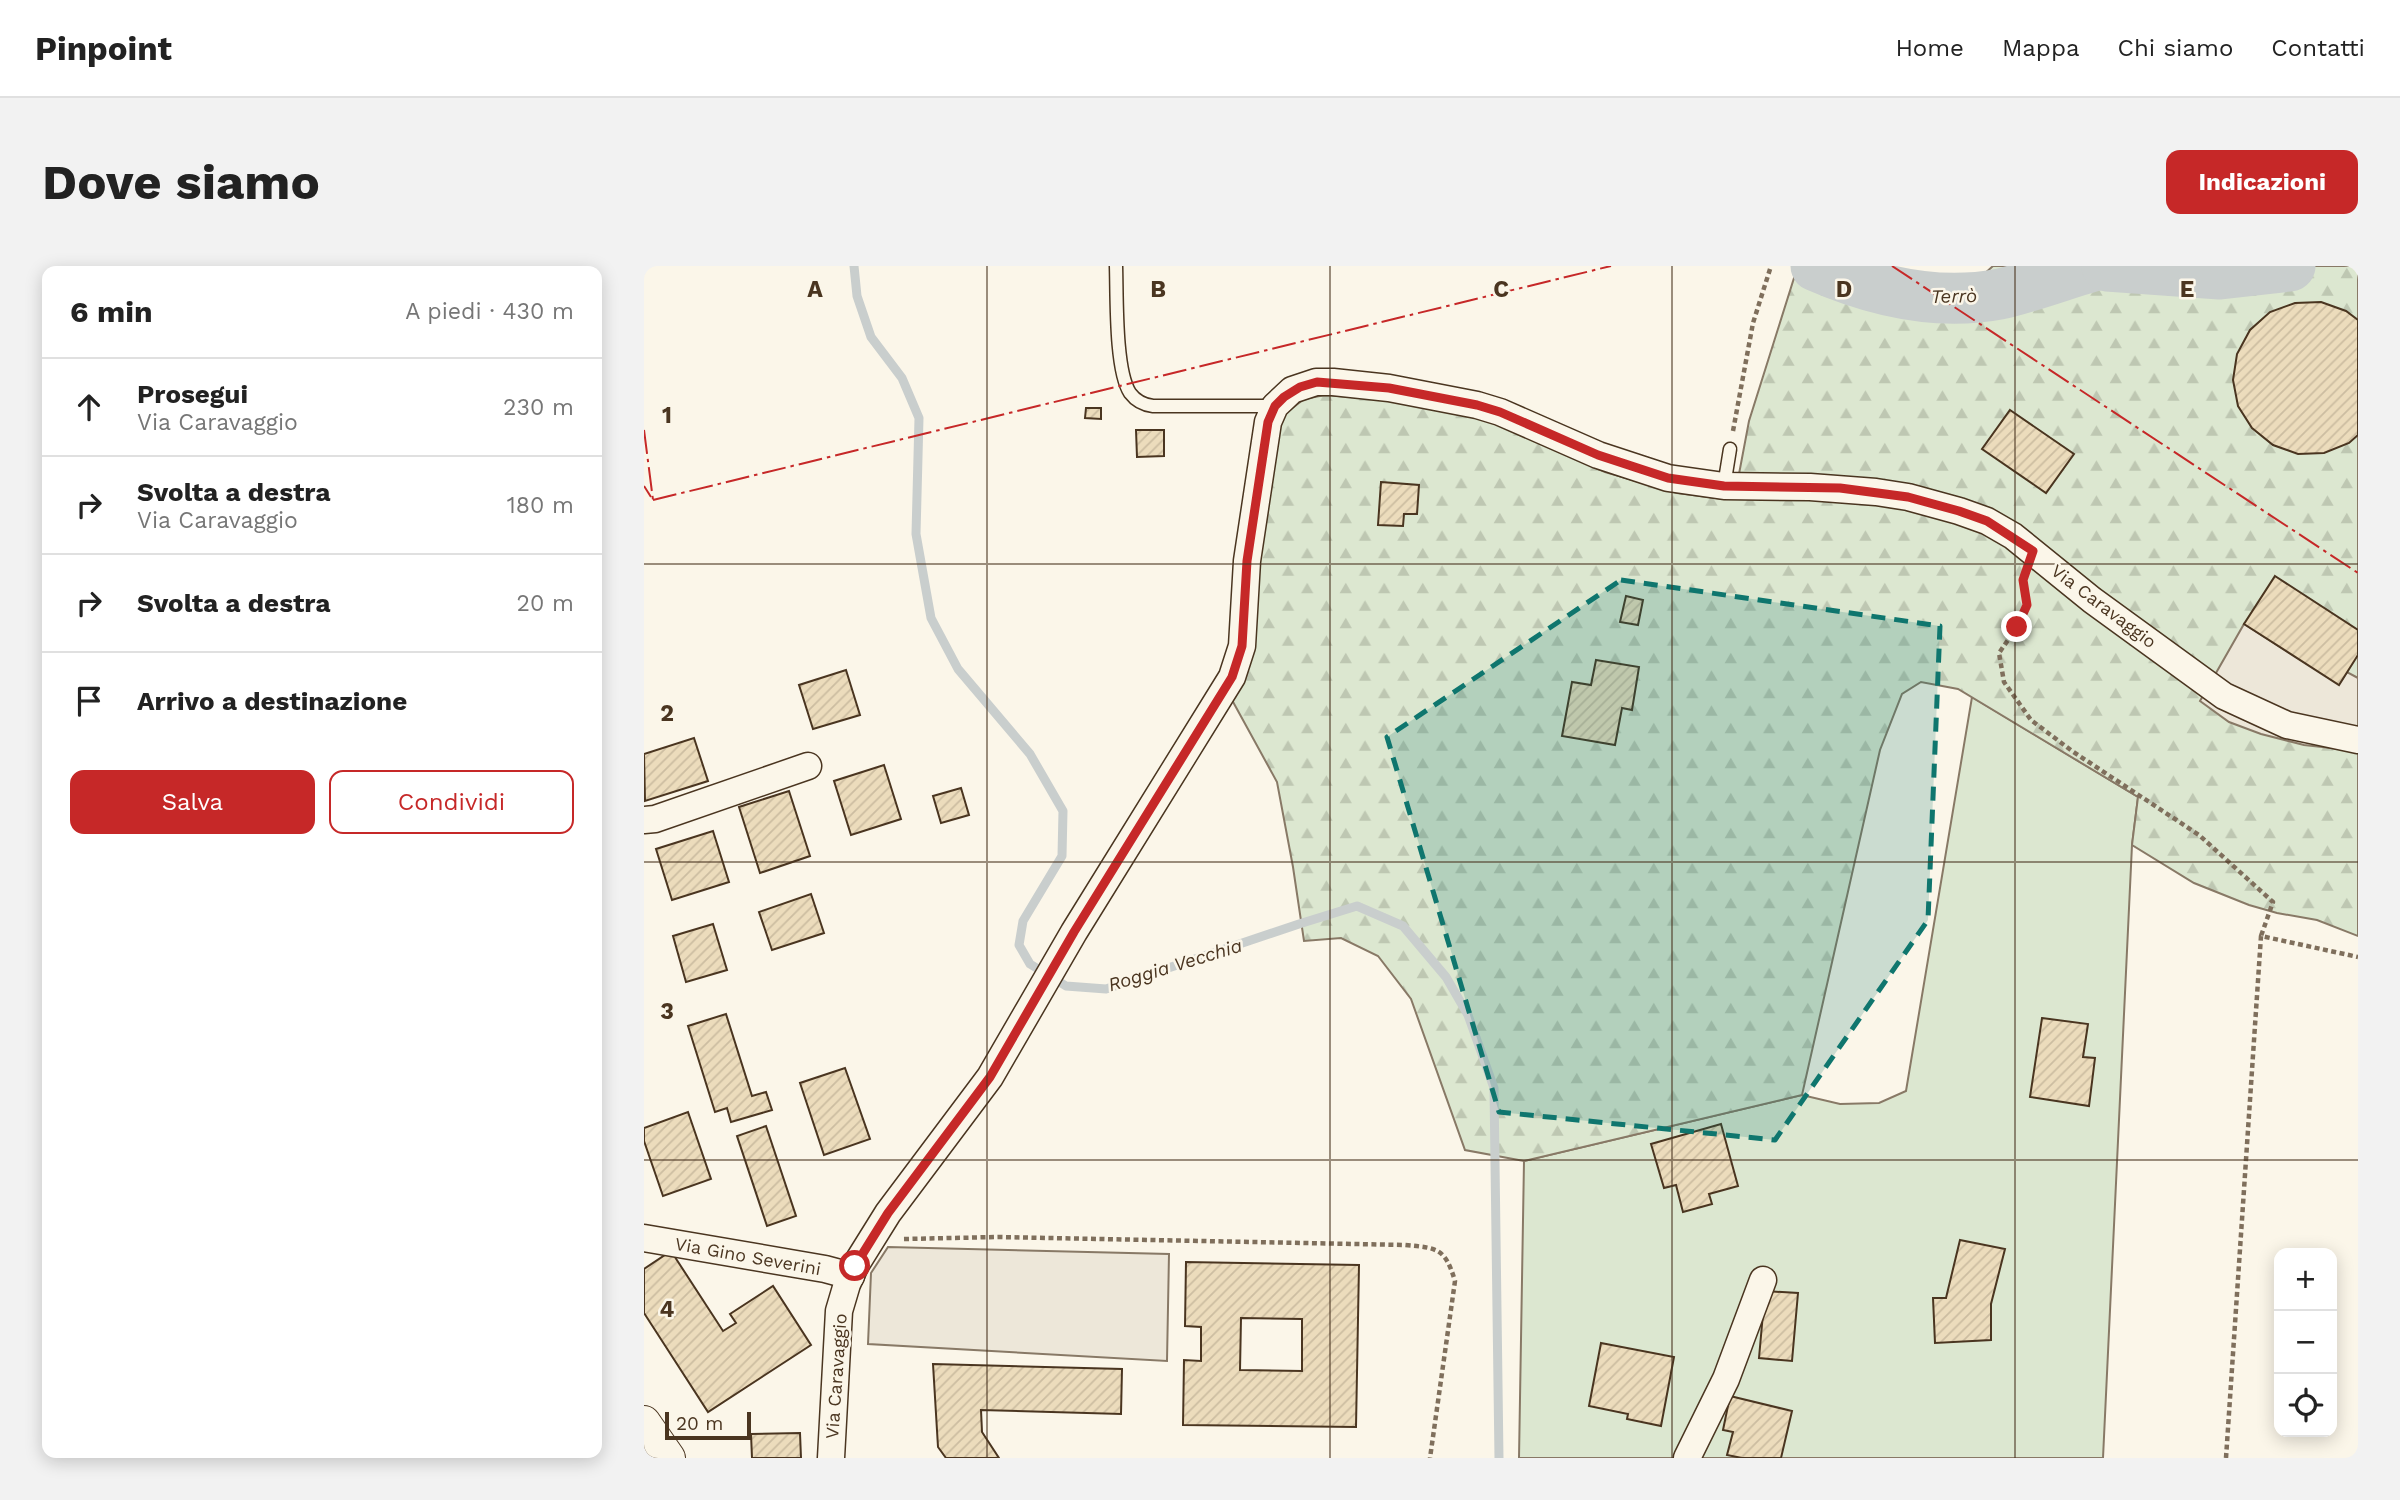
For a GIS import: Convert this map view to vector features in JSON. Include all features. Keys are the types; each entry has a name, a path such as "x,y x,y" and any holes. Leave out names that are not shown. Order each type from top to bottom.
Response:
{"street":[{"name":"Via Caravaggio","path":"831,1458 839,1311 851,1276 871,1239 979,1092 1237,666 1242,646 1247,561 1266,430 1275,406 1292,390 1317,382 1412,391 1500,412 1587,451 1668,478 1724,486 1840,488 1908,497 1959,511 1987,521 2033,551 2092,600 2224,696 2295,727 2358,740"},
{"path":"644,820 655,819 808,766"},
{"name":"Via Gino Severini","path":"644,1238 825,1269 851,1276"},
{"path":"1687,1458 1723,1387 1763,1280"},
{"path":"644,1422 669,1458"}],"lane":[{"path":"1116,266 1121,368 1130,393 1137,400 1153,406 1275,406"},
{"path":"1724,486 1730,449"}],"path":[{"path":"1730,449 1753,323 1770,268"},
{"path":"2033,551 2023,580 2027,605 2017,627 1999,653 2004,682 2031,720 2072,751 2199,835 2273,902 2261,936 2226,1458"},
{"path":"2261,936 2358,957"},
{"path":"871,1239 998,1237 1405,1245 1436,1248 1448,1260 1455,1281 1430,1458"}],"highlighted area":[{"path":"1621,580 1940,626 1928,920 1775,1140 1499,1112 1387,737"}],"green space":[{"path":"1993,266 2358,266 2358,936 2317,920 2249,905 2194,883 2132,845 2138,797 1958,689 1921,682 1902,694 1880,750 1802,1095 1524,1161 1465,1150 1411,999 1378,956 1341,938 1304,941 1277,782 1232,700 1247,670 1254,640 1262,538 1279,425 1285,414 1304,399 1325,395 1388,400 1485,419 1605,472 1677,493 1723,499 1739,474 1749,421 1794,278 1866,299 1944,310"},
{"path":"1972,697 2138,797 2132,845 2103,1458 1519,1458 1524,1161 1802,1095 1840,1104 1879,1103 1906,1091"}],"shaded area":[{"path":"2244,624 2339,684 2347,672 2358,678 2358,751 2304,745 2261,734 2229,722 2200,701"},
{"path":"888,1247 1169,1254 1167,1361 868,1344 871,1273"}],"building":[{"path":"2321,302 2346,311 2358,320 2358,435 2349,443 2324,453 2298,454 2273,445 2252,428 2238,406 2233,380 2237,354 2250,330 2270,312 2295,303"},
{"path":"1086,408 1101,408 1101,419 1085,418"},
{"path":"2010,410 2074,454 2046,493 1982,449"},
{"path":"1136,430 1164,430 1164,456 1137,457"},
{"path":"1381,482 1419,485 1417,514 1404,514 1403,526 1378,525"},
{"path":"2275,576 2358,630 2358,655 2339,685 2244,624"},
{"path":"1626,596 1643,600 1638,625 1620,622"},
{"path":"1596,660 1639,667 1632,710 1622,708 1615,745 1562,736 1572,682 1591,685"},
{"path":"846,670 860,715 813,729 799,685"},
{"path":"694,738 708,781 645,801 644,754"},
{"path":"884,765 901,819 851,835 834,781"},
{"path":"961,788 969,815 941,823 933,796"},
{"path":"789,791 810,856 760,873 739,807"},
{"path":"713,831 729,882 672,900 656,849"},
{"path":"811,894 824,933 772,950 759,912"},
{"path":"713,924 727,970 686,982 673,936"},
{"path":"726,1014 752,1096 766,1092 772,1110 731,1122 727,1108 715,1112 688,1026"},
{"path":"2042,1018 2088,1024 2083,1057 2095,1058 2089,1106 2030,1097"},
{"path":"845,1068 870,1139 824,1155 800,1083"},
{"path":"688,1112 711,1179 663,1196 644,1141 644,1128"},
{"path":"1721,1124 1738,1186 1709,1194 1712,1204 1683,1212 1676,1185 1664,1188 1651,1144"},
{"path":"766,1126 796,1216 767,1226 737,1136"},
{"path":"1960,1240 2005,1249 1991,1304 1991,1340 1935,1343 1933,1298 1946,1298"},
{"path":"671,1251 723,1331 736,1323 730,1314 773,1286 811,1345 708,1412 644,1313 644,1269"},
{"path":"1186,1262 1359,1265 1356,1427 1183,1425 1184,1360 1201,1361 1201,1327 1185,1326","holes":["1241,1318 1302,1319 1302,1371 1240,1370"]},
{"path":"1765,1291 1798,1293 1792,1361 1759,1358"},
{"path":"1601,1343 1674,1357 1661,1426 1627,1419 1628,1414 1589,1406"},
{"path":"933,1364 1122,1369 1121,1414 981,1410 982,1432 999,1458 946,1458 938,1447"},
{"path":"1730,1396 1792,1411 1781,1458 1742,1458 1727,1455 1733,1432 1723,1430"},
{"path":"800,1433 801,1458 752,1458 751,1434"}],"waterway":[{"name":"Roggia Vecchia","path":"854,266 857,296 871,337 902,378 919,418 916,534 931,618 958,669 1030,754 1063,811 1062,856 1023,921 1019,945 1030,964 1066,986 1106,989 1357,906 1403,926 1446,977 1468,1015 1494,1088 1499,1458"},
{"name":"Terrò","path":"1816,266 1883,289 1953,298 2000,294 2093,266"},
{"name":"Terrò","path":"2107,266 2220,274 2290,266"}],"power":[{"path":"653,500 1611,266"},
{"path":"1892,266 2358,573"},
{"path":"644,430 653,500"},
{"path":"644,486 651,497"}],"route":[{"path":"855,1266 888,1213 990,1077 1074,932 1232,677 1242,646 1247,561 1266,430 1275,406 1292,390 1324,382 1412,391 1489,408 1598,455 1668,478 1724,486 1859,490 1908,497 1959,511 1987,521 2033,551 2023,580 2027,605 2017,627"}]}
